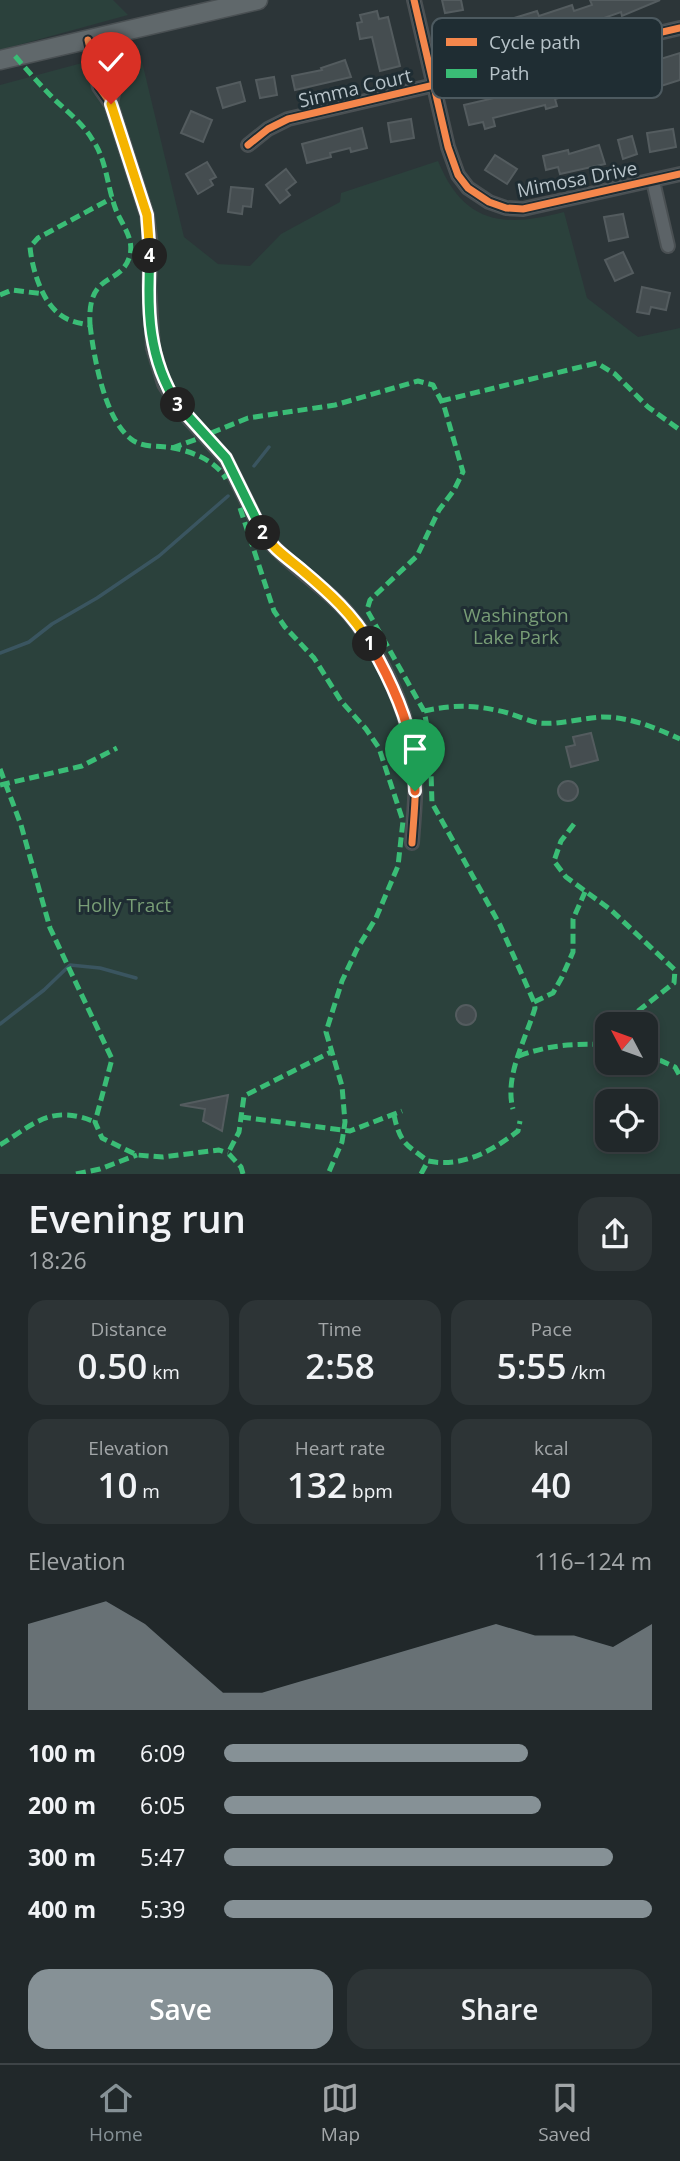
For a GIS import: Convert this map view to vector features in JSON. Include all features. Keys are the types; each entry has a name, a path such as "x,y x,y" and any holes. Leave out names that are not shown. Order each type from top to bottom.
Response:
{"main road":[{"path":"0,60 258,0"}],"street":[{"name":"Mimosa Drive","path":"414,0 432,77"},
{"path":"662,32 680,28"},
{"path":"96,38 99,87 111,104 147,215 153,348 164,384 181,410 226,458 264,536 347,612 365,634 382,665 395,693 413,752 415,791 412,843"},
{"name":"Simma Court","path":"248,145 268,129 288,119 432,86"},
{"name":"Mimosa Drive","path":"437,98 454,167 468,188 498,206 532,208 680,174"},
{"path":"653,181 668,246"}],"green space":[{"path":"0,0 113,0 128,15 0,50"},
{"path":"138,45 184,237 218,264 250,266 281,234 340,202 341,193 438,161 448,182 460,198 473,209 488,216 504,220 522,220 564,212 587,298 638,337 680,328 680,1174 0,1174 0,85 123,52"}],"building":[{"path":"442,0 461,0 463,10 445,13"},
{"path":"590,0 660,0 622,16 621,12 604,18 514,18 537,11 539,16 572,5 574,11 592,5"},
{"path":"377,11 379,19 388,17 400,66 380,71 372,37 360,39 357,23 362,22 360,15"},
{"path":"680,53 680,80 662,86 662,59"},
{"path":"345,60 351,77 295,90 292,76 322,70 321,68"},
{"path":"274,77 277,95 260,98 256,80"},
{"path":"240,82 245,101 223,108 217,88"},
{"path":"494,98 558,98 555,99 557,106 546,109 545,105 493,118 495,126 485,129 483,122 469,125 464,105"},
{"path":"191,111 212,120 203,142 181,133"},
{"path":"411,119 414,138 391,142 388,123"},
{"path":"362,128 367,148 351,152 350,148 330,153 331,157 307,163 302,144"},
{"path":"673,129 676,147 650,152 647,133"},
{"path":"632,136 637,154 623,159 618,140"},
{"path":"599,145 605,164 560,174 558,167 546,170 543,156 568,150 569,154"},
{"path":"495,155 517,169 507,184 485,170"},
{"path":"207,162 216,177 210,180 213,185 198,194 186,174"},
{"path":"286,169 296,182 286,190 290,195 280,203 266,185"},
{"path":"231,187 253,189 251,207 243,206 242,214 228,212"},
{"path":"623,214 628,237 609,241 604,217"},
{"path":"623,252 633,273 615,281 605,260"},
{"path":"642,287 670,293 666,310 651,307 649,314 637,312"},
{"path":"591,733 598,760 571,767 566,747 575,745 573,737"},
{"path":"568,781 575,784 578,791 575,798 568,801 561,798 558,791 561,784"},
{"path":"462,1005 470,1005 476,1015 470,1025 462,1025 456,1019 456,1011"},
{"path":"228,1095 222,1131 203,1121 205,1109 180,1105"}],"waterway":[{"path":"254,466 269,447"},
{"path":"0,653 29,642 52,624 97,598 159,556 228,496"},
{"path":"0,1024 44,990 70,965 100,968 136,978"}],"marked path":[{"path":"15,56 80,123 97,147 118,216 130,243 130,255 126,265 99,287 94,295 90,307 90,325 73,321 58,313 42,292 30,247 38,238 112,198"},
{"path":"0,295 12,290 44,294"},
{"path":"90,325 102,386 107,402 122,429 139,443 193,453 216,466 226,479"},
{"path":"441,401 597,363 615,374 648,407 680,430"},
{"path":"211,433 248,418 335,405 418,381 433,385 444,406 463,472 439,510 417,556 370,600 367,610 424,711 430,741 432,803 500,925 534,1002 535,1008 517,1058 511,1084 513,1109"},
{"path":"172,448 197,439"},
{"path":"240,508 274,611 314,658 341,701 379,748 403,821 398,866 376,918 342,981 326,1032 342,1086 345,1122 342,1142 328,1174"},
{"path":"424,711 456,706 486,708 539,723 613,717 643,724 680,739"},
{"path":"0,785 82,766 117,748"},
{"path":"0,769 21,825 50,928 112,1059 95,1122 102,1138 137,1155 163,1157 219,1150 228,1153"},
{"path":"574,824 561,841 554,861 566,877 611,910 675,970 674,983 637,1012"},
{"path":"534,1002 553,993 562,977 573,952 573,919 585,892"},
{"path":"519,1056 541,1049 595,1044"},
{"path":"243,1174 241,1167 228,1153 239,1132 244,1096 331,1052"},
{"path":"658,1059 675,1067 680,1076"},
{"path":"241,1117 350,1131 402,1111"},
{"path":"0,1145 44,1118 67,1115 95,1122"},
{"path":"394,1115 405,1143 428,1161"},
{"path":"421,1174 428,1161 441,1163 465,1160 487,1151 518,1131 520,1121"},
{"path":"76,1174 100,1169 137,1155"}],"cycle path":[{"path":"414,0 432,78"},
{"path":"662,32 680,28"},
{"path":"88,40 99,87 111,104 147,215 151,246 149,285 153,348 164,384 181,410 226,459 264,536 347,612 380,660 404,715 413,752 415,786 412,843"},
{"path":"248,145 268,129 288,119 432,86"},
{"path":"437,98 448,147 458,175 468,188 489,202 506,208 523,209 680,174"}],"route":[{"path":"111,104 147,215 153,348 164,384 181,410 226,458 264,536 324,589 365,634 395,693 404,720 413,752 415,791"}],"park label":[{"name":"Washington Lake Park","path":"516,626"},
{"name":"Holly Tract","path":"124,905"}]}
